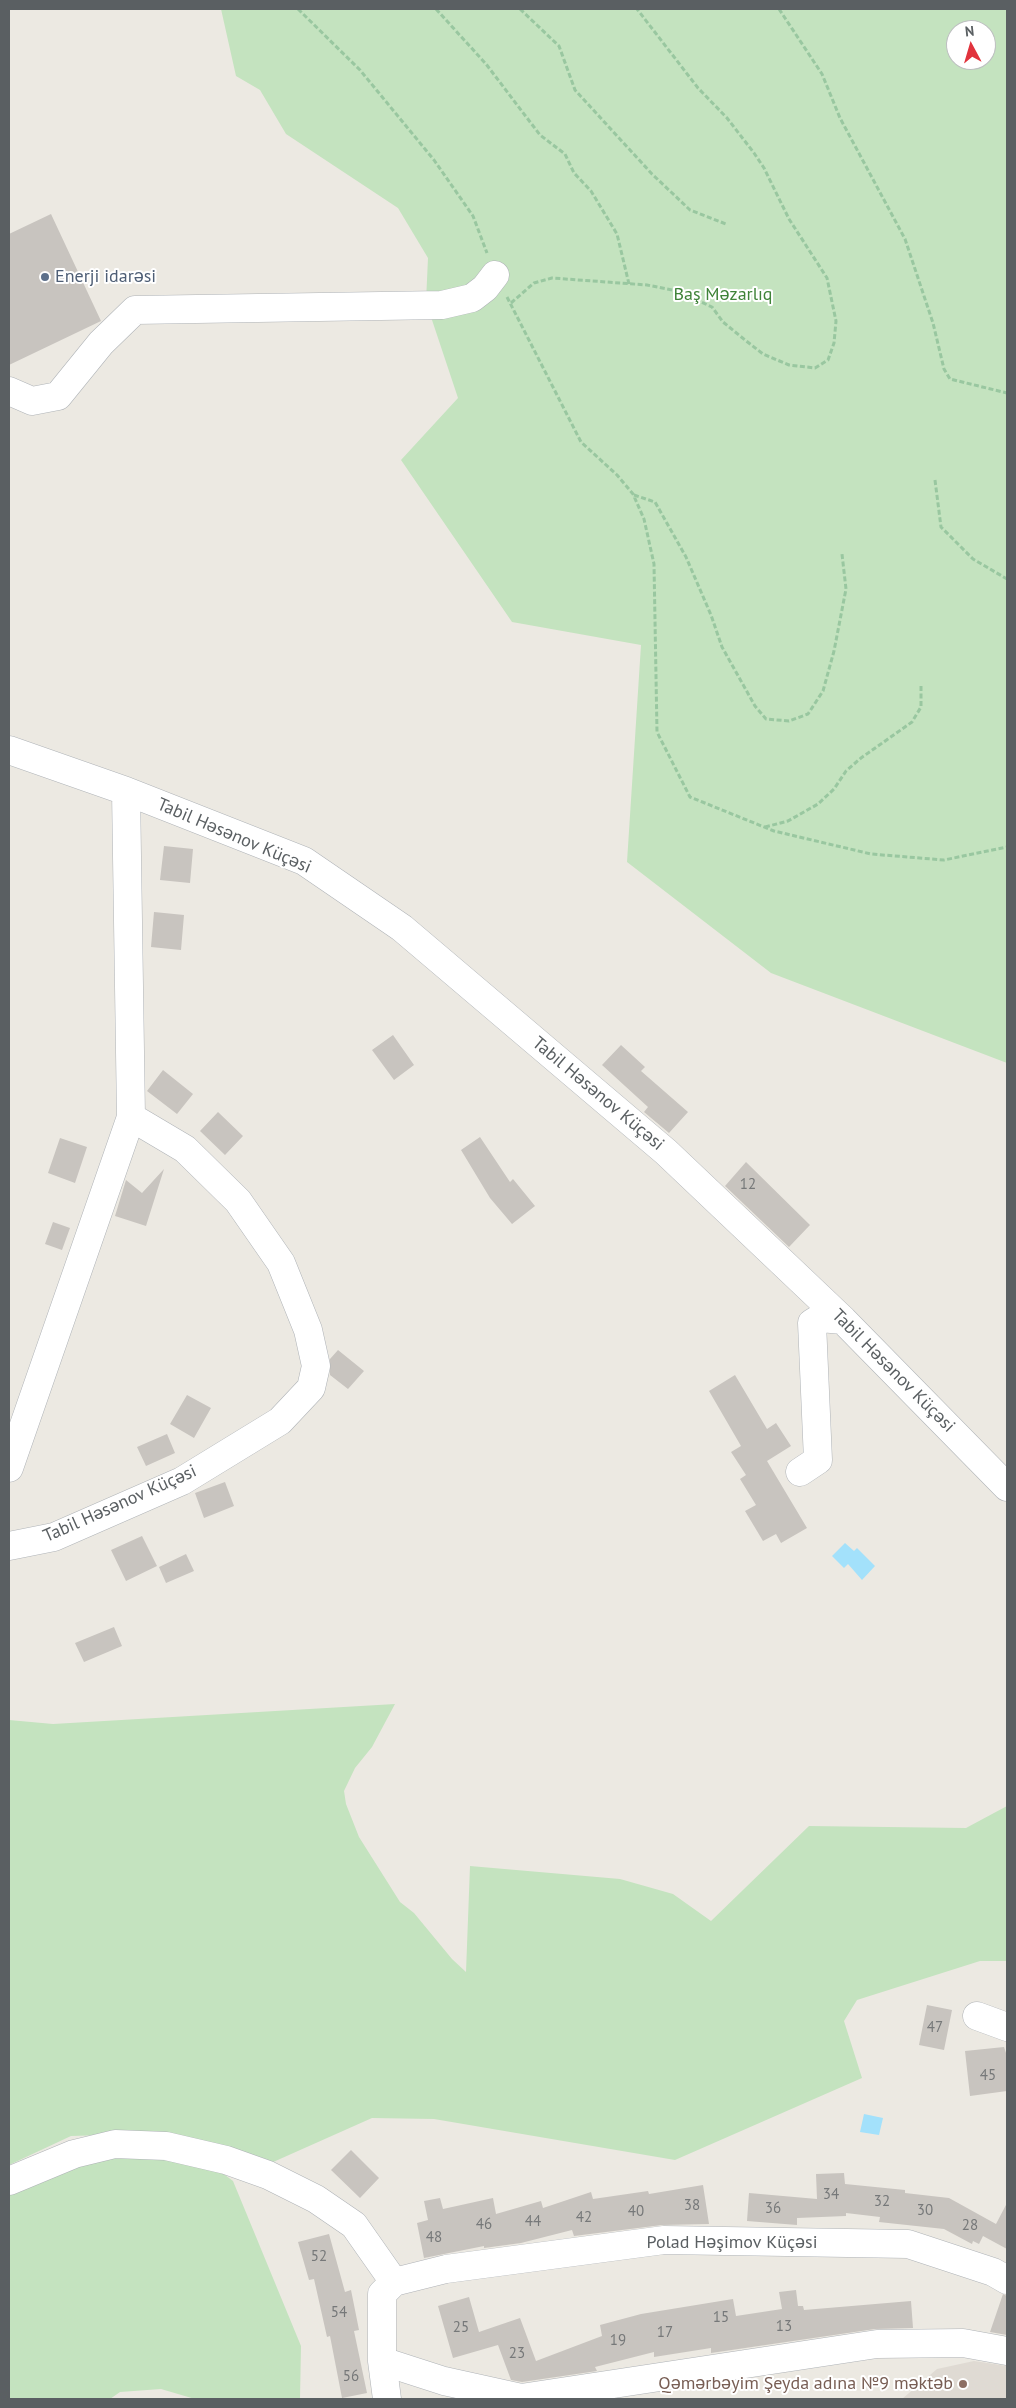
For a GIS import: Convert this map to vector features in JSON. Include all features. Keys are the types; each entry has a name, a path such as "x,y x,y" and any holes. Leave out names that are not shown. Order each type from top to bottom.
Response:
{"street":[{"path":"9,391 32,401 58,396 100,343 135,310 442,305 472,298 485,288 495,276"},
{"name":"Tabil Həsənov Küçəsi","path":"9,750 126,790 304,861 402,928 666,1152 843,1320 1007,1487"},
{"path":"9,1468 131,1117 126,790"},
{"name":"Tabil Həsənov Küçəsi","path":"9,1546 54,1537 182,1481 280,1420 311,1388 316,1366 308,1330 280,1263 238,1201 185,1149 131,1117"},
{"path":"800,1472 818,1460 812,1323 820,1318 843,1320"},
{"path":"977,2016 1007,2027"},
{"path":"9,2181 74,2154 115,2144 166,2146 226,2160 284,2183 316,2199 354,2225 394,2282 382,2294 382,2361 387,2399"},
{"name":"Polad Həşimov Küçəsi","path":"394,2282 446,2269 664,2240 908,2244 993,2272 1007,2280"},
{"path":"382,2361 444,2381 521,2398 598,2393 877,2344 964,2343 1007,2351"}],"path":[{"path":"298,9 360,70 434,160 473,216 495,276 581,442 618,475 633,494 644,519 654,564 656,732 690,797 764,827 871,854 944,860 1007,846"},
{"path":"436,9 486,64 540,135 565,154 574,173 591,191 617,234 629,284"},
{"path":"520,9 559,46 576,90 652,174 690,210 726,224"},
{"path":"510,303 534,283 552,278 647,285 692,296 712,307 723,322 763,354 789,365 815,368 828,360 834,343 836,321 827,278 789,219 764,168 727,118 698,88 637,9"},
{"path":"779,9 822,74 840,118 905,239 933,323 944,369 950,379 1007,393"},
{"path":"934,480 941,527 973,559 1007,579"},
{"path":"633,494 655,502 686,557 711,615 722,647 754,706 766,718 789,721 808,714 823,691 834,651 846,589 842,554"},
{"path":"764,827 788,821 818,804 834,789 851,767 912,722 921,707 921,686"}],"shaded area":[{"name":"Qəmərbəyim Şeyda adına №9 məktəb","path":"974,2361 1007,2366 1007,2399 902,2399 937,2369"}],"green space":[{"name":"Baş Məzarlıq","path":"221,9 1007,9 1007,1063 771,973 627,862 641,645 512,622 401,460 458,398 426,302 428,258 398,208 286,134 260,90 236,76"},
{"path":"395,1704 372,1747 355,1768 344,1791 346,1804 359,1837 400,1902 414,1913 452,1959 466,1972 470,1866 620,1879 673,1894 711,1921 809,1826 966,1828 1007,1806 1007,1961 980,1961 857,2000 844,2021 862,2078 675,2160 434,2119 372,2118 262,2167 137,2134 71,2136 9,2165 9,1720 53,1724"},
{"path":"115,2152 213,2166 233,2181 301,2346 300,2399 195,2399 161,2389 120,2392 110,2399 9,2399 9,2187"}],"water":[{"path":"845,1543 854,1551 857,1548 875,1566 862,1580 848,1564 844,1568 832,1556"},
{"path":"864,2114 883,2118 879,2135 860,2132"}],"building":[{"name":"Enerji idarəsi","path":"51,214 101,321 9,365 9,234"},
{"path":"164,846 193,849 190,883 160,880"},
{"path":"154,912 184,915 181,950 151,947"},
{"path":"393,1035 414,1065 394,1080 372,1050"},
{"path":"621,1045 645,1067 641,1071 688,1112 669,1133 644,1112 648,1107 602,1065"},
{"path":"163,1070 193,1094 177,1114 147,1091"},
{"path":"218,1112 243,1136 225,1155 200,1131"},
{"path":"480,1137 510,1182 513,1179 535,1206 512,1224 490,1198 461,1150"},
{"path":"60,1138 87,1147 75,1183 48,1173"},
{"path":"746,1162 810,1225 789,1247 725,1186"},
{"path":"164,1169 146,1226 115,1216 126,1180 142,1193"},
{"path":"53,1222 70,1228 62,1250 45,1244"},
{"path":"338,1350 364,1371 348,1389 330,1375 330,1359"},
{"path":"735,1375 767,1429 776,1423 791,1446 767,1461 807,1528 781,1543 776,1534 763,1541 745,1511 756,1505 740,1479 746,1475 731,1452 741,1446 709,1391"},
{"path":"187,1395 211,1408 194,1438 170,1424"},
{"path":"167,1434 175,1453 146,1466 137,1447"},
{"path":"225,1482 234,1506 204,1518 195,1493"},
{"path":"142,1536 157,1566 126,1581 111,1550"},
{"path":"186,1554 194,1571 166,1583 159,1567"},
{"path":"114,1627 122,1646 84,1662 75,1643"},
{"path":"927,2005 952,2010 944,2050 919,2045"},
{"path":"1004,2047 1007,2056 1007,2091 970,2096 965,2051"},
{"path":"351,2150 379,2178 360,2198 331,2170"},
{"path":"844,2173 845,2184 905,2190 905,2193 949,2198 996,2224 1007,2203 1007,2249 983,2236 979,2244 973,2241 972,2244 944,2229 879,2222 880,2217 846,2213 846,2216 797,2218 797,2225 747,2221 749,2193 817,2199 816,2174"},
{"path":"703,2185 709,2224 662,2225 574,2236 572,2230 521,2243 484,2248 484,2246 424,2258 417,2223 428,2220 424,2201 440,2198 443,2209 493,2198 496,2214 541,2201 543,2208 591,2192 593,2199 648,2191 649,2194"},
{"path":"329,2234 345,2292 351,2290 359,2330 354,2331 367,2393 342,2398 330,2336 327,2337 314,2279 309,2280 298,2242"},
{"path":"796,2290 798,2306 803,2306 804,2310 911,2301 913,2328 875,2329 711,2353 711,2348 654,2357 654,2352 595,2367 597,2371 522,2382 511,2380 498,2345 453,2358 438,2306 469,2297 479,2332 520,2318 536,2361 602,2336 600,2325 641,2314 733,2299 736,2316 782,2309 779,2292"},
{"path":"1003,2294 1007,2296 1007,2335 990,2332"}],"place":[{"name":"Enerji idarəsi","path":"45,277"},
{"name":"Qəmərbəyim Şeyda adına №9 məktəb","path":"963,2384"}]}
